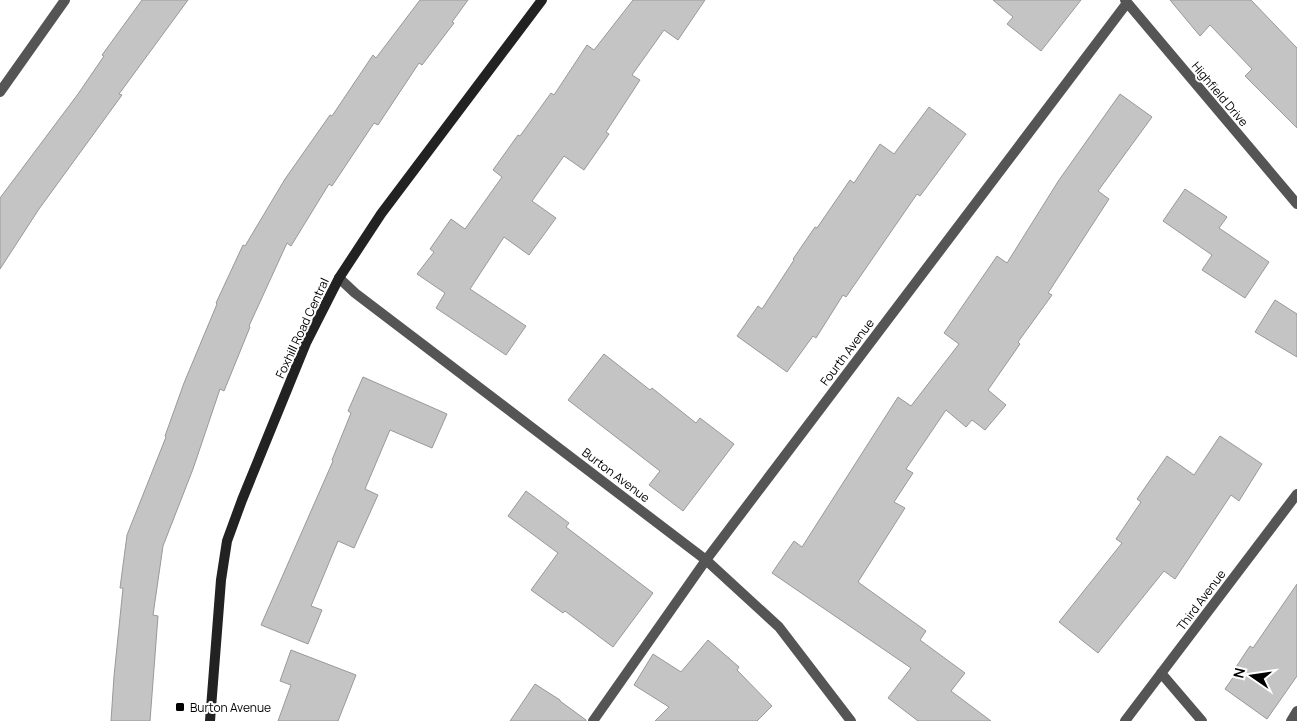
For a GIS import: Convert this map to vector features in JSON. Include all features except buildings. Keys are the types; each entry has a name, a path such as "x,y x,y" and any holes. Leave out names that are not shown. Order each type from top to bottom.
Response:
{"street":[{"path":"0,92 65,0"},
{"name":"Foxhill Road Central","path":"210,721 221,580 227,541 306,343 339,278 386,208 542,0"},
{"name":"Highfield Drive","path":"1126,2 1297,204"},
{"name":"Fourth Avenue","path":"593,721 706,560 1126,2"},
{"name":"Burton Avenue","path":"339,278 355,293 706,560 779,628 851,721"},
{"name":"Third Avenue","path":"1125,721 1297,494"},
{"path":"1161,673 1202,721"},
{"path":"1291,721 1297,711"}],"place":[{"name":"Burton Avenue","path":"180,707"}]}
